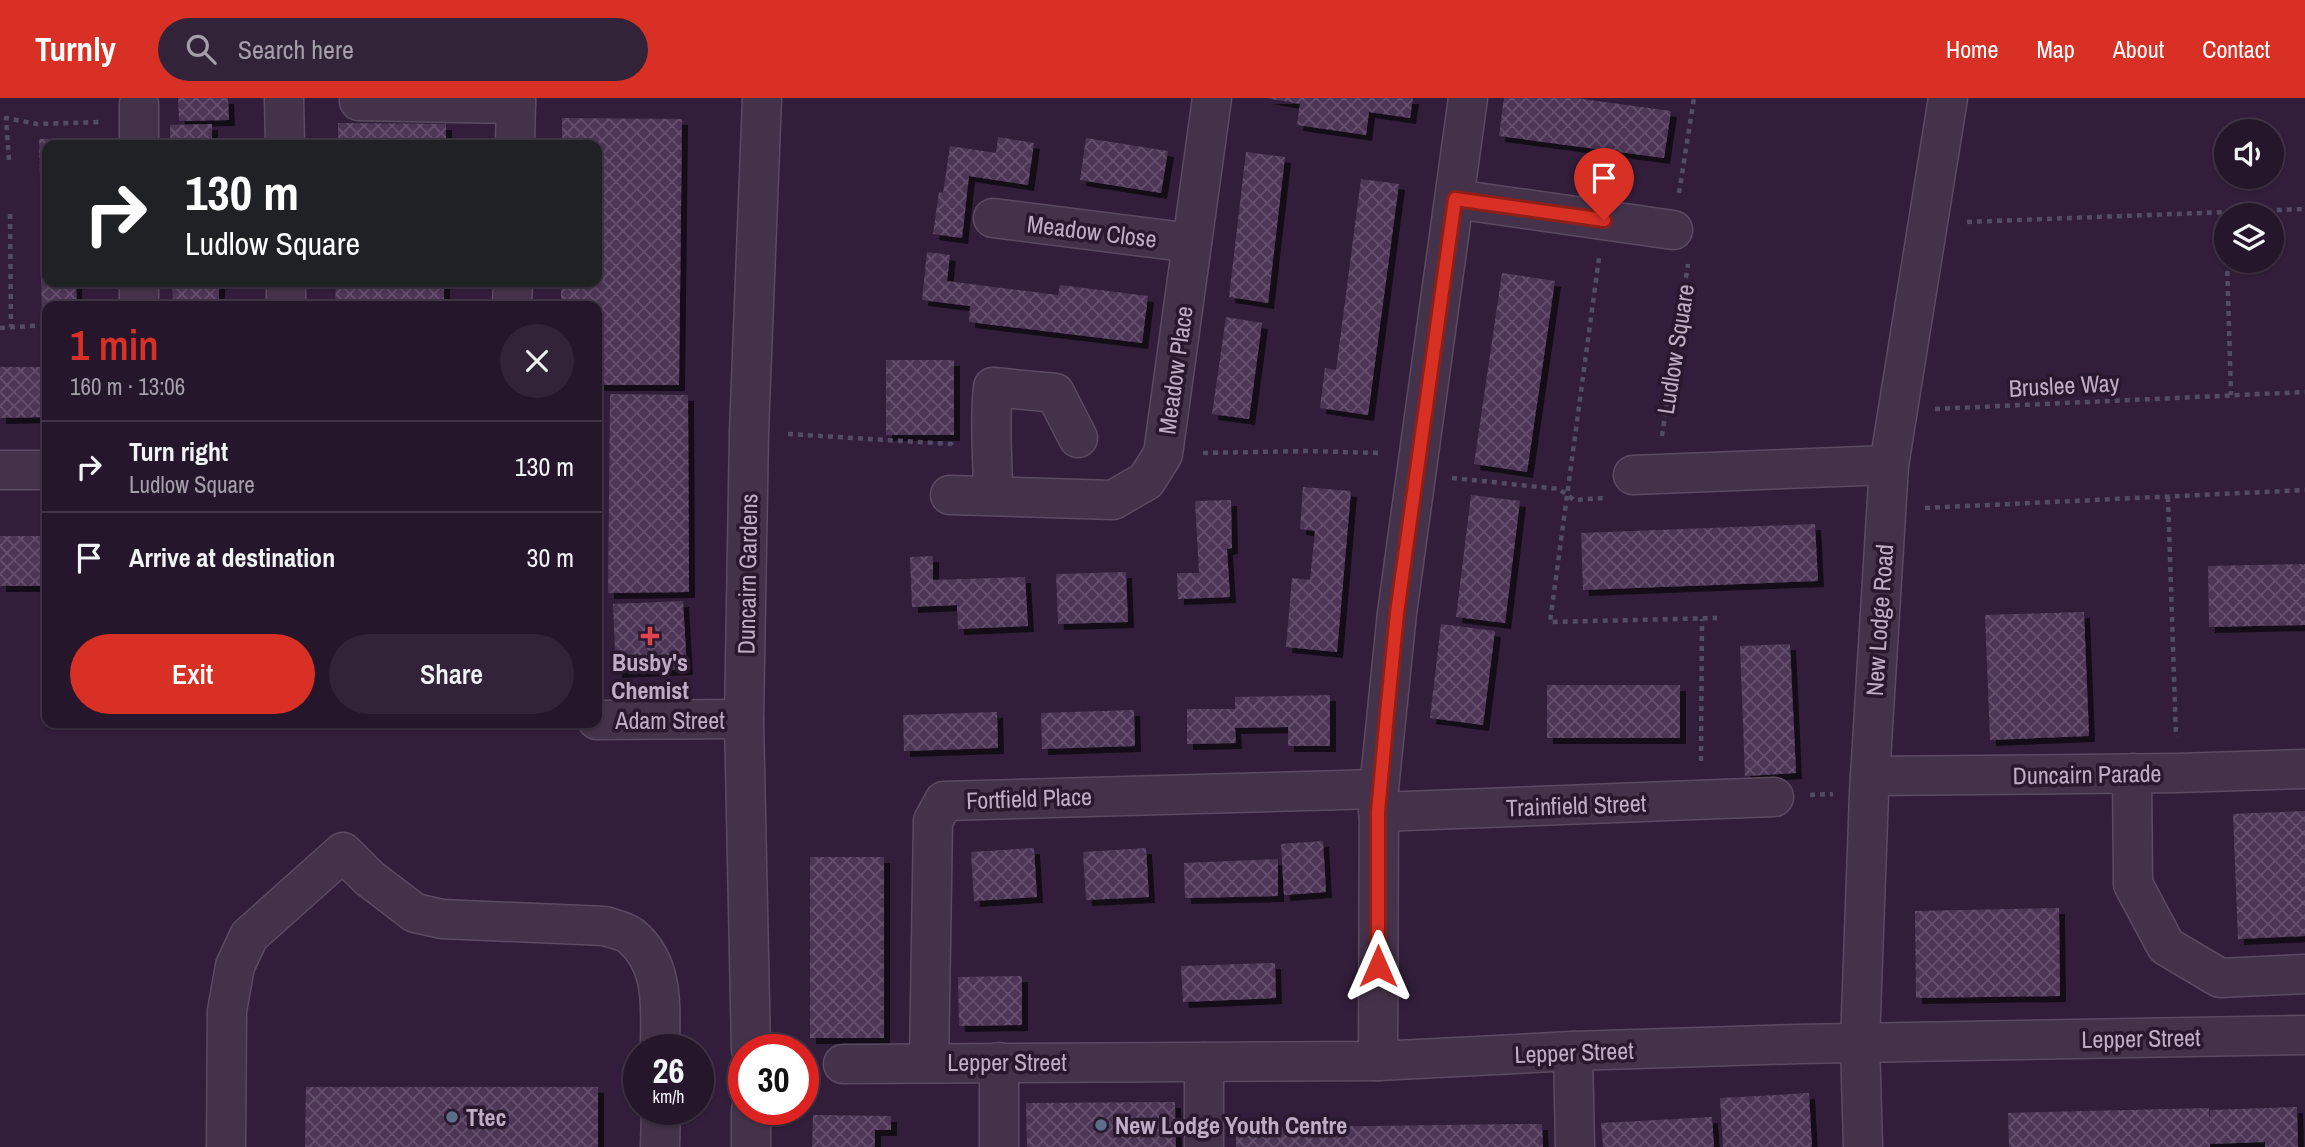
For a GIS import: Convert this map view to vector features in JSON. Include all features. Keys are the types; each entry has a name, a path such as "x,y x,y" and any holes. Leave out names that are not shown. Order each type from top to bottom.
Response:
{"street":[{"path":"284,98 285,140"},
{"name":"Duncairn Gardens","path":"751,1034 744,719 749,432 762,98"},
{"name":"Meadow Place","path":"950,495 1113,500 1146,481 1163,454 1212,98"},
{"path":"1378,1061 1379,800 1397,613 1468,98"},
{"name":"New Lodge Road","path":"1863,1147 1860,1043 1869,784 1889,465 1948,98"},
{"path":"359,102 516,101 515,140"},
{"path":"1455,199 1673,230"},
{"name":"Meadow Close","path":"993,218 1192,243"},
{"path":"993,495 990,414 993,387 1055,393 1078,438"},
{"path":"1644,475 1889,465"},
{"path":"0,470 42,470"},
{"name":"Adam Street","path":"602,720 744,719"},
{"name":"Duncairn Parade","path":"1869,784 2305,769"},
{"path":"2133,773 2133,884 2166,946 2220,978 2305,974"},
{"name":"Trainfield Street","path":"1379,800 1701,801 1774,797"},
{"name":"Fortfield Place","path":"929,1062 933,821 944,801 1379,800"},
{"path":"226,1147 227,1011 236,966 249,936 343,852 369,878 415,913 442,919 605,926 629,934 650,957 660,986 660,1034"},
{"name":"Lepper Street","path":"843,1064 1378,1061 1573,1051 2305,1035"},
{"path":"1573,1051 1575,1147"},
{"path":"999,1062 999,1147"},
{"path":"1204,1062 1204,1147"},
{"path":"660,1125 660,1147"},
{"path":"751,1125 751,1147"}],"path":[{"path":"1673,230 1695,98"},
{"path":"9,160 6,118 37,124 139,124"},
{"path":"2284,211 2305,209"},
{"path":"10,214 11,327"},
{"path":"1927,223 2214,215"},
{"name":"Ludlow Square","path":"1644,475 1691,250 1673,230"},
{"path":"2227,273 2231,395"},
{"path":"0,328 42,325"},
{"name":"Bruslee Way","path":"1898,410 2305,392"},
{"path":"749,432 951,444 993,495"},
{"path":"1163,454 1306,451 1418,464 1559,489 1574,500 1612,498 1644,475"},
{"path":"1886,510 2305,490"},
{"path":"2168,497 2177,773"},
{"path":"1701,801 1702,619"},
{"path":"1774,797 1869,784"}],"building":[{"path":"178,98 228,98 229,120 179,121"},
{"path":"1266,98 1413,98 1410,118 1369,112 1366,135 1297,125 1300,104"},
{"path":"1504,98 1575,98 1671,111 1664,158 1499,136"},
{"path":"562,118 682,119 679,385 602,385 602,301 561,301 561,287 602,287 602,140 562,140"},
{"path":"338,123 446,124 446,140 338,140"},
{"path":"212,124 212,140 170,140 170,125"},
{"path":"998,137 1034,143 1028,185 969,176 962,238 933,234 950,146 996,153"},
{"path":"79,138 42,140 42,224 41,224 39,139"},
{"path":"1086,138 1168,151 1161,193 1080,180"},
{"path":"1246,152 1285,157 1268,303 1229,297"},
{"path":"1361,179 1399,184 1368,415 1320,408 1325,368 1336,370"},
{"path":"927,252 950,255 947,281 1058,295 1060,285 1148,296 1142,343 969,322 970,306 922,300"},
{"path":"41,272 42,287 76,287 77,301 42,301 42,318"},
{"path":"1502,273 1555,281 1527,472 1474,464"},
{"path":"172,287 219,287 219,301 173,301"},
{"path":"336,287 444,287 444,301 335,301"},
{"path":"1226,317 1262,323 1249,419 1212,414"},
{"path":"886,360 954,360 954,435 886,435"},
{"path":"0,367 42,367 42,417 0,418"},
{"path":"610,394 688,395 689,592 608,593"},
{"path":"1303,487 1351,491 1337,652 1286,647 1292,578 1310,580 1315,531 1300,529"},
{"path":"1471,495 1520,501 1505,623 1456,617"},
{"path":"1231,500 1232,548 1227,549 1230,597 1178,599 1177,573 1199,573 1195,501"},
{"path":"1815,524 1818,581 1583,590 1581,533"},
{"path":"0,536 42,536 42,586 0,586"},
{"path":"933,556 933,580 1025,577 1028,626 958,629 957,605 912,607 910,557"},
{"path":"2305,564 2305,625 2209,627 2208,566"},
{"path":"1126,572 1128,622 1058,624 1056,574"},
{"name":"Busby's Chemist","path":"683,601 687,669 616,672 613,604"},
{"path":"2084,612 2089,736 1990,740 1985,615"},
{"path":"1441,624 1495,631 1483,725 1430,718"},
{"path":"1790,644 1796,773 1745,776 1740,646"},
{"path":"1547,685 1680,685 1680,738 1547,738"},
{"path":"1330,695 1330,746 1288,746 1288,727 1235,728 1236,743 1187,744 1187,709 1235,709 1235,697"},
{"path":"1134,710 1135,746 1042,749 1041,713"},
{"path":"997,712 998,748 904,751 903,715"},
{"path":"2305,811 2305,936 2238,939 2233,814"},
{"path":"1323,841 1326,892 1284,895 1281,844"},
{"path":"1034,848 1037,897 974,901 971,852"},
{"path":"1146,848 1149,897 1086,900 1083,852"},
{"path":"810,857 884,857 884,1038 819,1038 819,1034 810,1034"},
{"path":"1278,859 1278,896 1185,898 1184,863"},
{"path":"2059,908 2060,996 1916,998 1915,911"},
{"path":"1275,963 1276,998 1183,1002 1181,966"},
{"path":"1022,976 1022,1025 959,1026 958,977"},
{"name":"Ttec","path":"306,1087 598,1087 598,1147 305,1147"},
{"path":"1809,1093 1812,1147 1723,1147 1720,1098"},
{"name":"New Lodge Youth Centre","path":"1175,1102 1176,1147 1027,1147 1026,1103"},
{"path":"2297,1107 2298,1147 2265,1147 2265,1142 2210,1144 2210,1147 2009,1147 2008,1113 2209,1108 2210,1126 2210,1110"},
{"path":"819,1115 891,1116 891,1130 875,1130 875,1147 812,1147 813,1125 819,1125"},
{"path":"1712,1117 1714,1147 1603,1147 1601,1123"},
{"path":"1542,1124 1543,1147 1236,1147 1236,1128"}],"place":[{"name":"Busby's Chemist","path":"650,636"},
{"name":"Ttec","path":"452,1117"},
{"name":"New Lodge Youth Centre","path":"1101,1125"}],"route":[{"path":"1378,966 1379,789 1397,613 1455,199 1604,220"}]}
